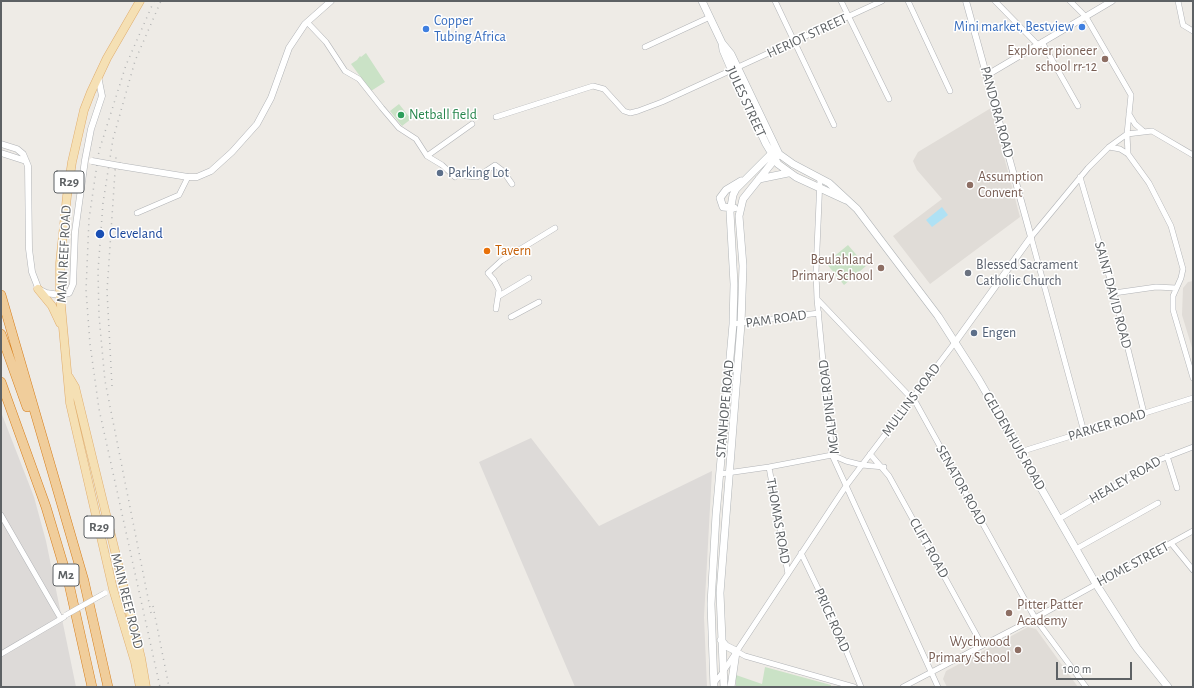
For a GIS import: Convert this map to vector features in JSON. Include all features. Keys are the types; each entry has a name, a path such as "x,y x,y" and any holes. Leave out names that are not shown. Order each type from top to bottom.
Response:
{"highway":[{"path":"1,296 61,503"},
{"name":"M2","path":"1,334 61,503 84,581 108,687"},
{"name":"M2","path":"1,382 46,507 68,584 92,687"},
{"path":"1,394 31,466"}],"main road":[{"name":"MAIN REEF ROAD","path":"140,1 98,76 84,110 72,162 64,220 60,295 69,377 68,390 70,403 114,589 146,687"},
{"name":"JULES STREET","path":"702,1 722,43 729,50 735,69 776,154"},
{"name":"GELDENHUIS ROAD","path":"776,154 780,167 788,173 850,201"},
{"name":"GELDENHUIS ROAD","path":"776,154 820,178 838,190 872,226 956,341 1096,584 1137,648 1168,687"},
{"name":"STANHOPE ROAD","path":"714,685 711,604 723,434 733,324 734,284 730,209 733,195 748,177 776,154"},
{"path":"748,177 726,190 720,196 721,206 730,209 740,206 743,199 776,154"},
{"path":"759,179 788,173"},
{"name":"STANHOPE ROAD","path":"724,687 720,593 741,324 743,285 739,216 740,206"},
{"path":"734,284 743,285"},
{"path":"38,289 55,311 63,331"},
{"name":"MAIN REEF ROAD","path":"69,377 75,387 124,586 141,675 140,687"},
{"path":"723,434 732,435"},
{"path":"721,640 726,646 736,652 731,687"}],"street":[{"path":"85,160 188,178 201,176 211,171 253,129 272,98 289,48 307,22 331,1"},
{"path":"775,1 834,125"},
{"path":"842,1 889,99"},
{"name":"HERIOT STREET","path":"496,117 593,86 604,89 624,111 632,113 662,102 882,1"},
{"path":"908,1 950,91"},
{"name":"PANDORA ROAD","path":"966,1 1084,432"},
{"path":"995,1 1040,43 1078,106"},
{"path":"1070,1 1086,17 1130,91 1132,99 1127,134 1128,154"},
{"path":"987,75 1112,1"},
{"path":"1178,1 1182,25 1193,31"},
{"path":"646,47 710,17"},
{"path":"307,22 326,42 345,71 359,79 399,128 416,139 427,156 442,165 455,177 460,172 466,176 477,176 495,165 503,171 512,184"},
{"path":"1,144 17,149 23,154 26,161 28,171 29,249 32,272 38,289 46,293 60,295 69,293 73,284 75,232 85,160 91,129 102,96 98,76"},
{"path":"1129,114 1135,124 1143,131"},
{"path":"427,156 472,124"},
{"path":"1127,134 1143,131 1156,133 1193,155"},
{"name":"MULLINS ROAD","path":"714,685 846,486 912,397 956,341 1031,237 1080,177 1109,147 1127,134"},
{"path":"1109,147 1120,149 1128,154 1149,183 1171,226 1183,269 1173,300 1173,310 1193,378"},
{"path":"1,153 26,161"},
{"name":"SAINT DAVID ROAD","path":"1080,177 1114,293 1144,413"},
{"path":"137,213 179,195 188,178"},
{"name":"MCALPINE ROAD","path":"820,178 817,299 832,455 938,687"},
{"path":"496,309 499,290 494,280 488,273 501,260 555,228"},
{"path":"499,296 529,278"},
{"path":"1114,293 1156,287 1176,288"},
{"name":"SENATOR ROAD","path":"817,299 912,397 1035,618 1086,687"},
{"path":"511,317 540,302"},
{"name":"PAM ROAD","path":"733,324 819,313"},
{"name":"PARKER ROAD","path":"1020,452 1193,398"},
{"name":"HEALEY ROAD","path":"1059,519 1167,456 1193,447"},
{"name":"CLIFT ROAD","path":"870,454 884,467 982,645"},
{"path":"720,474 769,467 832,455 846,461 862,465 884,467"},
{"path":"1167,456 1177,488"},
{"name":"THOMAS ROAD","path":"769,467 788,574"},
{"path":"1076,549 1158,503"},
{"path":"1,515 3,524 64,617"},
{"name":"HOME STREET","path":"903,687 1035,618 1193,531"},
{"path":"1171,543 1193,570"},
{"name":"PRICE ROAD","path":"801,553 836,626 861,687"},
{"path":"1,654 105,593 124,586"},
{"path":"736,652 744,656 837,685 854,687"}],"shaded area":[{"name":"Assumption Convent","path":"991,108 1020,217 930,284 893,236 942,199 917,170 913,161 918,152"},
{"path":"1193,281 1193,351 1182,315 1183,288 1188,282"},
{"path":"1,412 34,497 46,541 76,687 1,687"},
{"path":"531,438 599,526 712,471 704,617 707,687 575,687 479,462"},
{"name":"Wychwood Primary School","path":"1028,627 1036,629 1078,687 947,687 943,679 946,671"}],"green space":[{"path":"366,53 385,82 371,91 351,64"},
{"name":"Netball field","path":"399,104 411,119 402,126 390,111"},
{"path":"848,245 866,266 844,285 826,263"},
{"path":"765,667 831,685 831,687 736,687 736,675 762,684"}],"water":[{"path":"942,207 948,215 932,227 926,220"}],"railway":[{"path":"154,1 126,65 99,151 89,219 86,290 90,344 99,409 160,687"},
{"path":"151,613 105,381 99,316 98,271 103,203 113,139 135,61 161,1"},
{"path":"112,386 107,291 116,157"},
{"path":"153,606 169,687"}],"place":[{"name":"Mini market, Bestview","path":"1082,27"},
{"name":"Copper Tubing Africa","path":"426,29"},
{"name":"Explorer pioneer school rr-12","path":"1105,59"},
{"name":"Netball field","path":"401,115"},
{"name":"Parking Lot","path":"440,173"},
{"name":"Assumption Convent","path":"970,185"},
{"name":"Cleveland","path":"100,234"},
{"name":"Tavern","path":"487,251"},
{"name":"Beulahland Primary School","path":"881,268"},
{"name":"Blessed Sacrament Catholic Church","path":"968,273"},
{"name":"Engen","path":"974,333"},
{"name":"Pitter Patter Academy","path":"1009,613"},
{"name":"Wychwood Primary School","path":"1018,650"}]}
